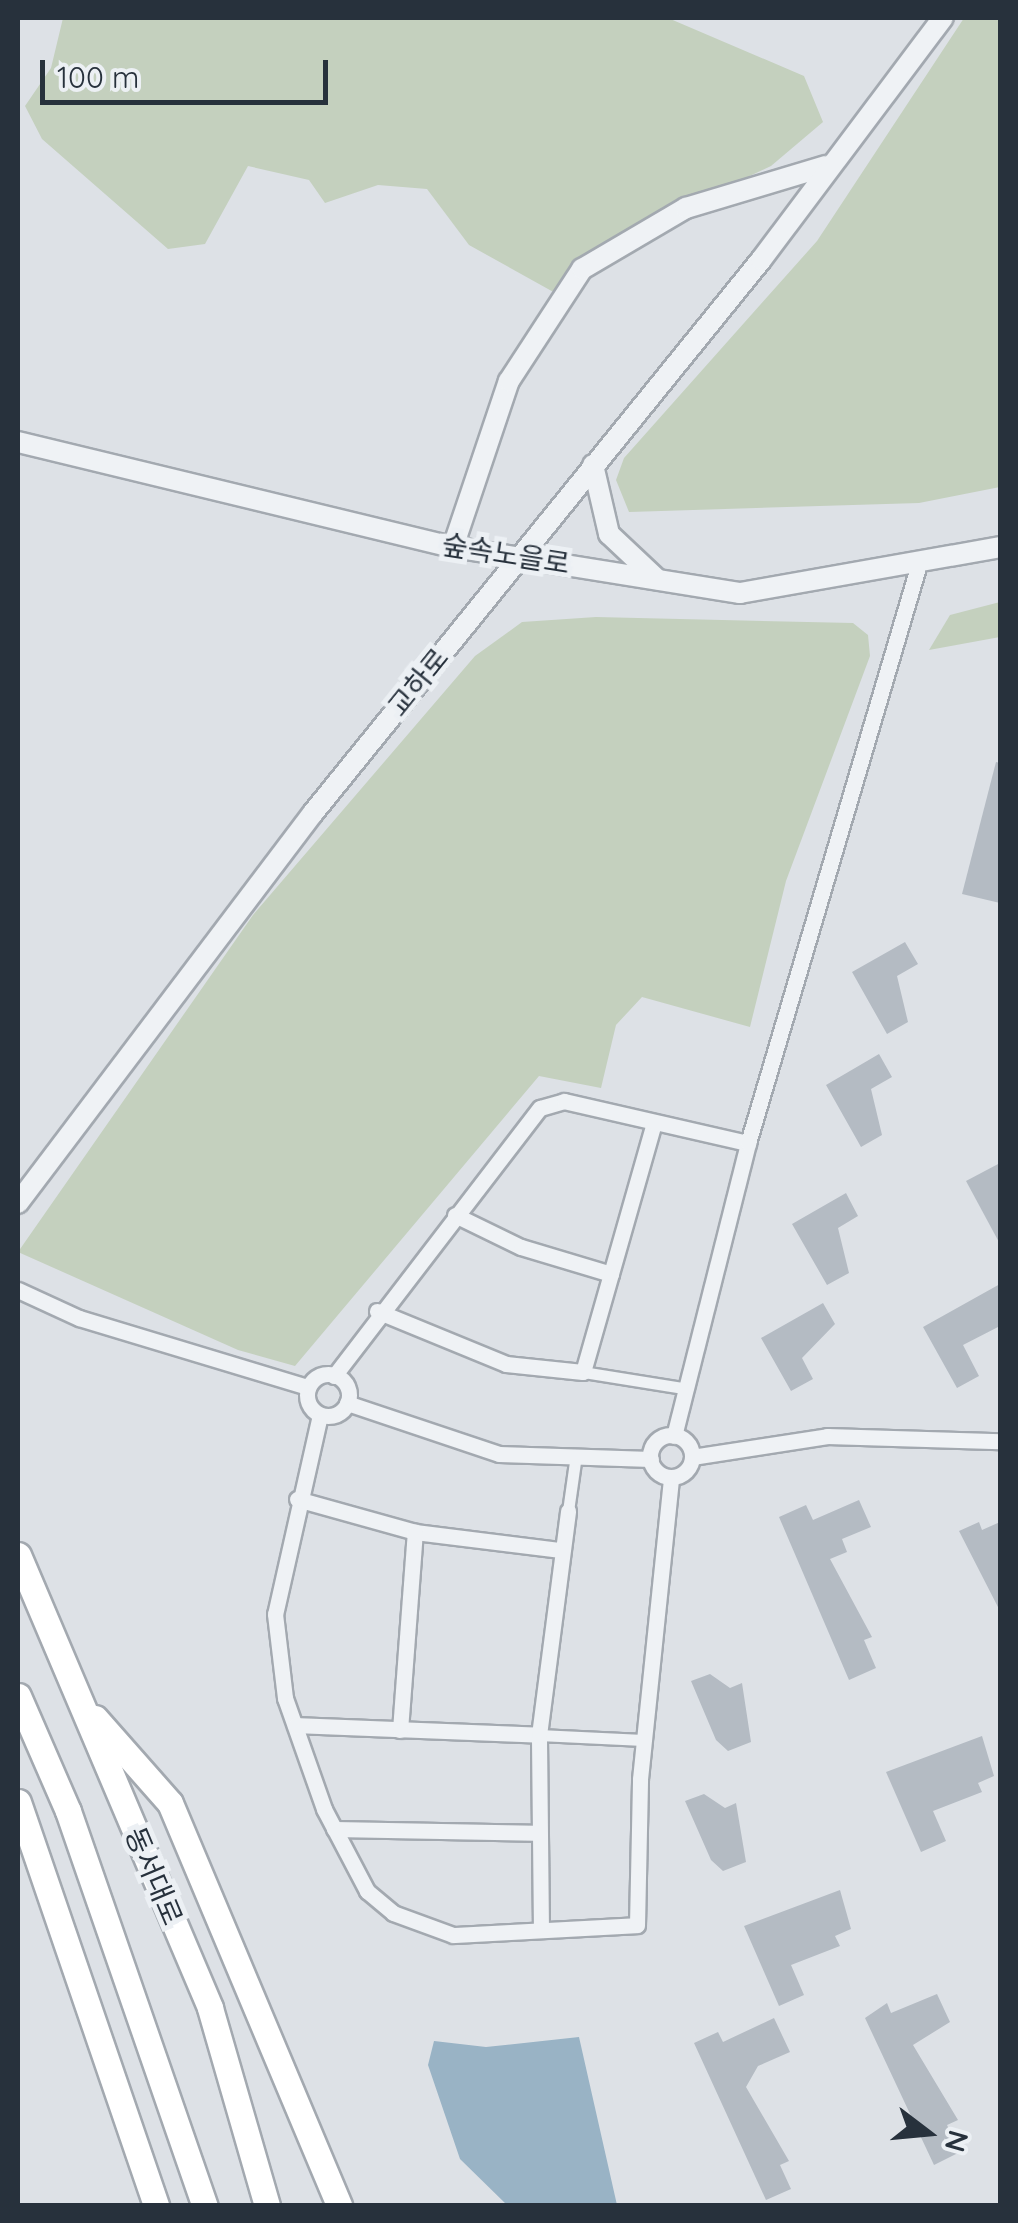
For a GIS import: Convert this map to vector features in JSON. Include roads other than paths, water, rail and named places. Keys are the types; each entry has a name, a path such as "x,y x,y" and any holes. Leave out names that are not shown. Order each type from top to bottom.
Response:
{"highway":[{"name":"동서대로","path":"18,1555 210,2008 267,2206"},
{"name":"동서대로","path":"18,1696 68,1811 205,2206"},
{"path":"78,1698 170,1803 338,2206"},
{"path":"18,1802 156,2206"},
{"path":"114,2079 142,2206"}],"street":[{"name":"교하로","path":"18,1203 519,556 943,18"},
{"path":"453,547 509,381 582,269 686,208 826,166"},
{"name":"숲속노을로","path":"18,442 453,547 740,592 1000,547"},
{"path":"594,465 609,534 657,579"},
{"path":"674,1436 683,1388 748,1144 919,564"},
{"path":"18,1290 79,1318 308,1387 334,1376 378,1311 540,1108 564,1102 748,1144"},
{"path":"583,1372 654,1123"},
{"path":"455,1216 521,1248 611,1274"},
{"path":"378,1311 506,1364 683,1388"},
{"path":"334,1376 347,1402 480,1449 576,1462 651,1459 671,1478"},
{"path":"308,1387 320,1415 297,1499 275,1614 295,1726 334,1828 367,1890 393,1914 453,1936 636,1926 643,1740 671,1478 692,1457 827,1436 1000,1441"},
{"path":"320,1415 347,1402"},
{"path":"674,1436 692,1457"},
{"path":"651,1459 656,1442 674,1436"},
{"path":"541,1930 534,1833 539,1735 559,1550 576,1462"},
{"path":"297,1499 415,1532 559,1550"},
{"path":"400,1730 415,1532"},
{"path":"295,1726 643,1740"},
{"path":"334,1828 534,1833"}],"water":[{"path":"579,2037 617,2205 507,2205 460,2159 428,2065 434,2041 486,2047"}]}
